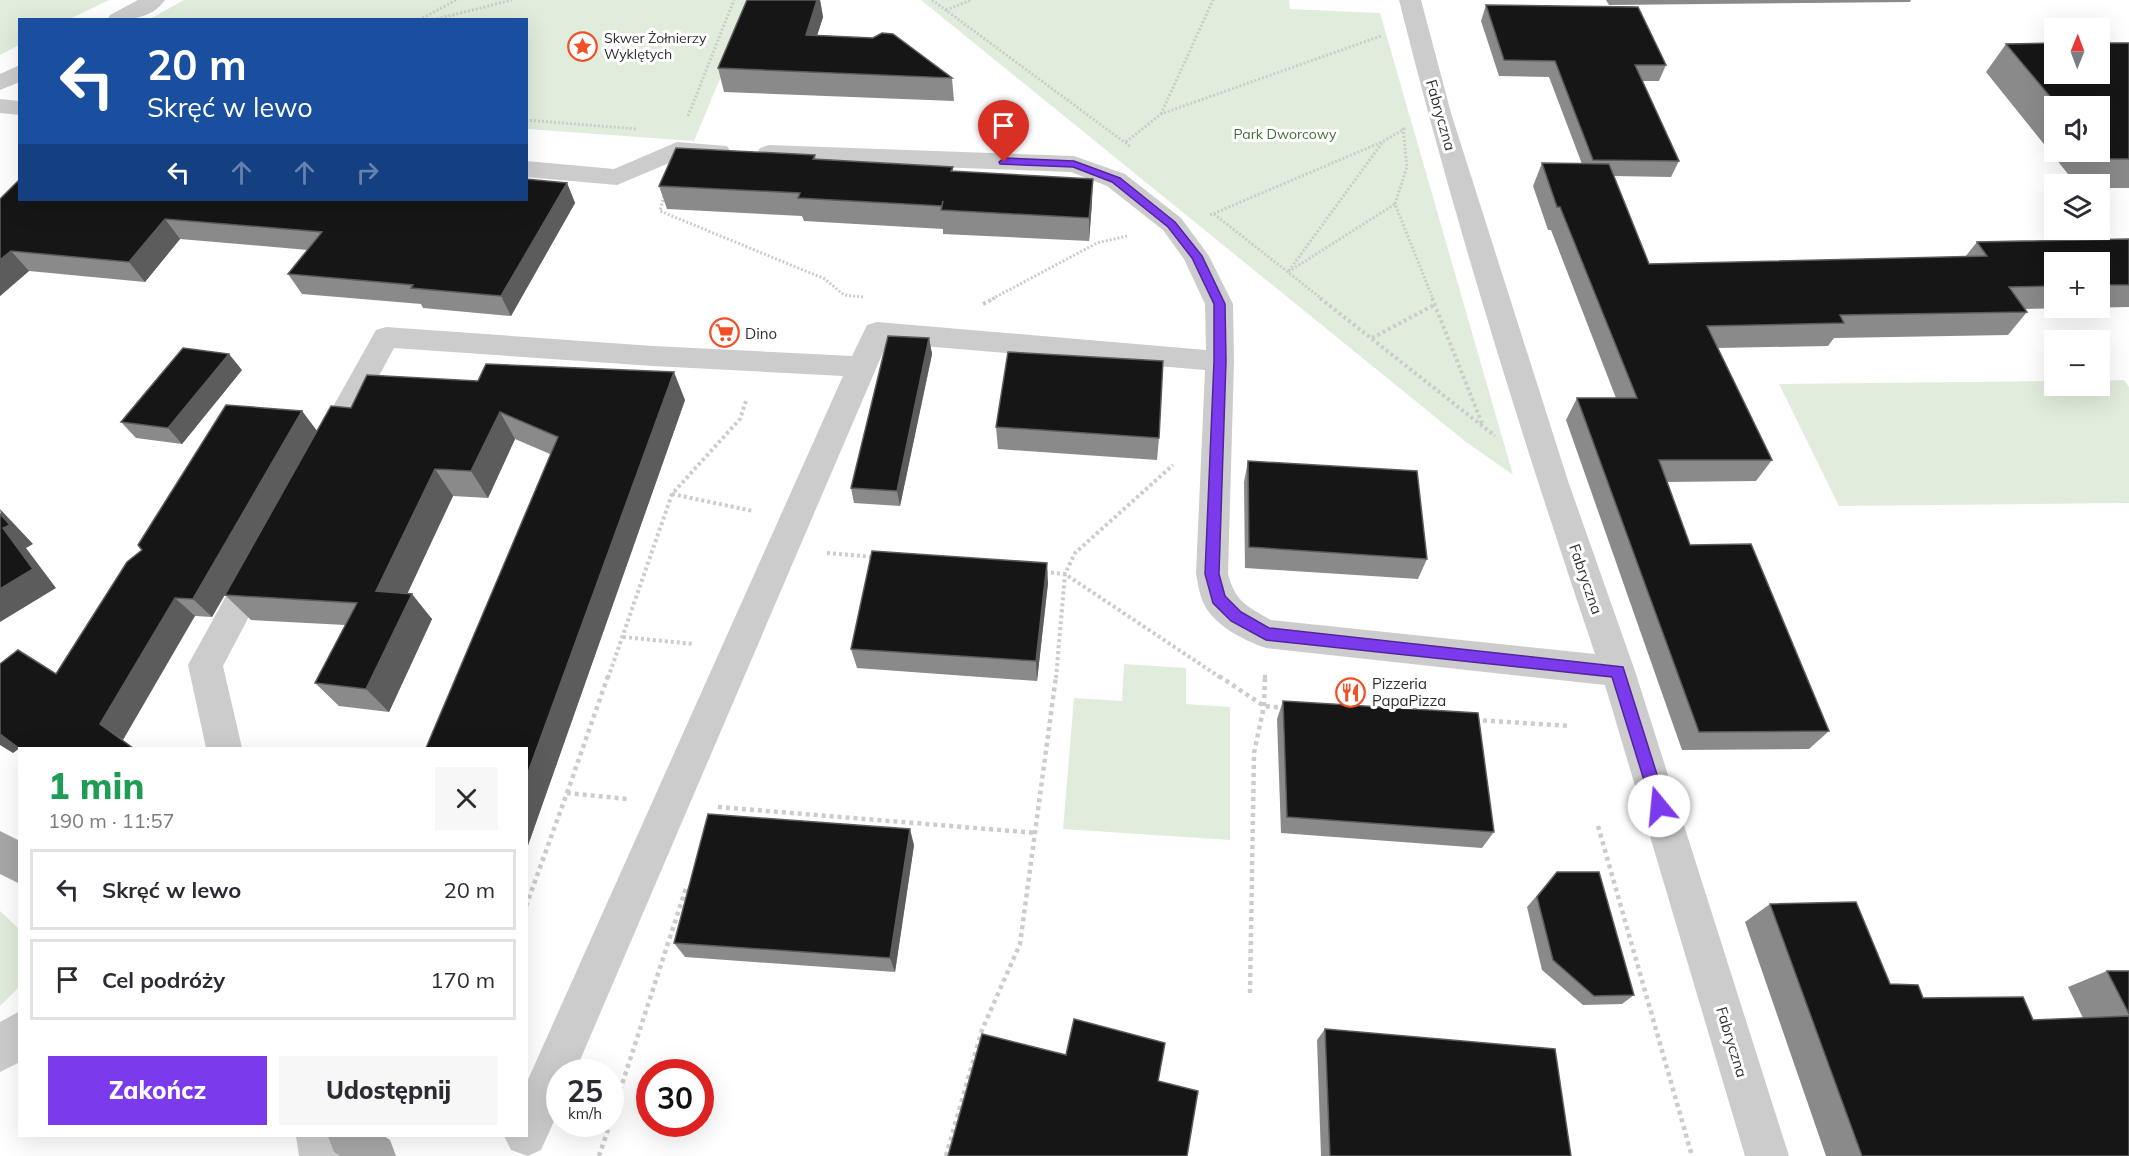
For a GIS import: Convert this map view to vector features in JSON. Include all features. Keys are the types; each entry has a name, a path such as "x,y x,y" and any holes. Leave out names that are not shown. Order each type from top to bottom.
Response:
{"main road":[{"path":"0,849 18,864"},
{"path":"351,1137 374,1156"}],"street":[{"path":"122,18 154,0"},
{"name":"Fabryczna","path":"1410,0 1439,113 1552,481 1618,671 1767,1156"},
{"path":"0,82 18,73"},
{"path":"0,106 18,108"},
{"path":"528,170 617,177 679,141 1074,164 1116,180 1172,224 1197,256 1220,304 1212,574 1218,599 1236,616 1266,634 1618,671"},
{"path":"528,1130 877,332 1220,361"},
{"path":"312,470 386,337 862,367"},
{"path":"224,747 205,665 273,542"},
{"path":"0,1051 18,1034"},
{"path":"318,1137 321,1156"},
{"path":"517,1156 525,1137"}],"path":[{"path":"423,18 456,0"},
{"path":"441,18 512,0"},
{"path":"734,0 679,141 660,211 825,279 844,295 867,297"},
{"path":"932,0 1134,149"},
{"path":"946,10 971,0"},
{"path":"1161,114 1213,0"},
{"path":"1125,142 1161,114 1384,35"},
{"path":"982,304 1097,243 1214,213 1382,142 1439,113"},
{"path":"528,120 679,141"},
{"path":"1288,272 1395,204 1407,167 1403,130 1406,121"},
{"path":"1288,272 1382,142"},
{"path":"1395,204 1483,427"},
{"path":"1205,206 1552,481"},
{"path":"1372,338 1436,304"},
{"path":"528,900 624,638 672,494 740,419 758,361"},
{"path":"946,1156 982,1030 1020,944 1055,689 1065,574 1075,553 1178,460"},
{"path":"672,494 789,535 876,557"},
{"path":"1041,572 1065,574 1264,706 1287,708"},
{"path":"1250,993 1254,753 1264,706 1266,634"},
{"path":"624,638 739,648"},
{"path":"1464,719 1570,726"},
{"path":"567,793 1037,833"},
{"path":"1598,826 1692,1156"},
{"path":"624,1079 690,874"},
{"path":"599,1156 605,1137"}],"green space":[{"path":"0,0 109,0 72,18 18,18 18,46 0,55"},
{"path":"184,0 753,0 694,141 528,129 528,18 152,18"},
{"name":"Park Dworcowy","path":"921,0 1289,0 1290,9 1380,13 1513,475 1466,442"},
{"path":"2124,380 2129,387 2129,503 1839,506 1779,384 2044,381 2044,396 2110,396 2110,381"},
{"path":"1124,664 1186,668 1186,704 1230,707 1230,840 1063,829 1074,698 1122,701"},
{"path":"0,911 18,928 18,988 0,1006"}],"building":[{"path":"747,0 817,0 806,35 873,38 882,33 893,34 952,78 718,68"},
{"path":"1486,5 1638,7 1666,65 1635,65 1679,161 1593,160 1555,61 1504,60"},
{"path":"2044,43 2044,84 2110,84 2110,43 2129,43 2129,159 2110,159 2110,96 2050,96 2006,44"},
{"path":"676,148 815,155 813,159 953,167 951,171 1093,179 1089,218 941,210 942,206 798,198 800,193 659,186"},
{"path":"1542,163 1609,164 1649,264 1987,256 1977,242 2129,239 2129,285 2110,285 2110,252 2044,252 2044,286 2009,287 2027,312 1840,315 1844,323 1707,326 1772,460 1659,460 1690,545 1751,544 1829,731 1699,732 1577,398 1637,398 1560,207 1557,207"},
{"path":"528,179 567,183 501,296 411,288 413,285 288,274 322,232 165,219 129,262 11,251 0,260 0,199 18,181 18,201 528,201"},
{"path":"888,336 929,338 897,491 851,488"},
{"path":"183,348 229,354 168,428 121,422"},
{"path":"1008,352 1163,361 1159,438 996,427"},
{"path":"486,364 674,372 528,773 528,747 426,747 558,437 500,412 471,471 435,469 376,591 412,594 366,689 315,683 357,603 225,595 331,406 351,408 367,375 478,381"},
{"path":"226,405 302,411 193,599 175,598 100,724 132,747 18,748 0,734 0,664 18,650 56,674 127,562 142,550 138,545"},
{"path":"1248,461 1417,471 1427,559 1249,547"},
{"path":"0,514 10,525 3,528 33,569 0,589"},
{"path":"872,551 1047,563 1036,661 851,649"},
{"path":"1283,701 1478,713 1494,832 1287,817"},
{"path":"708,814 910,829 890,958 674,943"},
{"path":"1557,872 1599,872 1634,995 1594,996 1553,960 1537,897"},
{"path":"1856,902 1890,984 1918,985 1923,998 2023,997 2033,1020 2129,1016 2129,1156 1862,1156 1770,904"},
{"path":"2107,971 2129,971 2129,1014"},
{"path":"1074,1019 1165,1043 1158,1081 1198,1091 1187,1156 948,1156 982,1034 1066,1055"},
{"path":"1325,1029 1555,1049 1571,1156 1330,1156"}],"place":[{"name":"Skwer Żołnierzy Wyklętych","path":"583,46"},
{"name":"Dino","path":"724,333"},
{"name":"Pizzeria PapaPizza","path":"1351,692"}],"route":[{"path":"1004,162 1074,164 1116,180 1172,224 1197,256 1220,304 1212,574 1218,599 1236,616 1266,634 1618,671 1659,806"}]}
